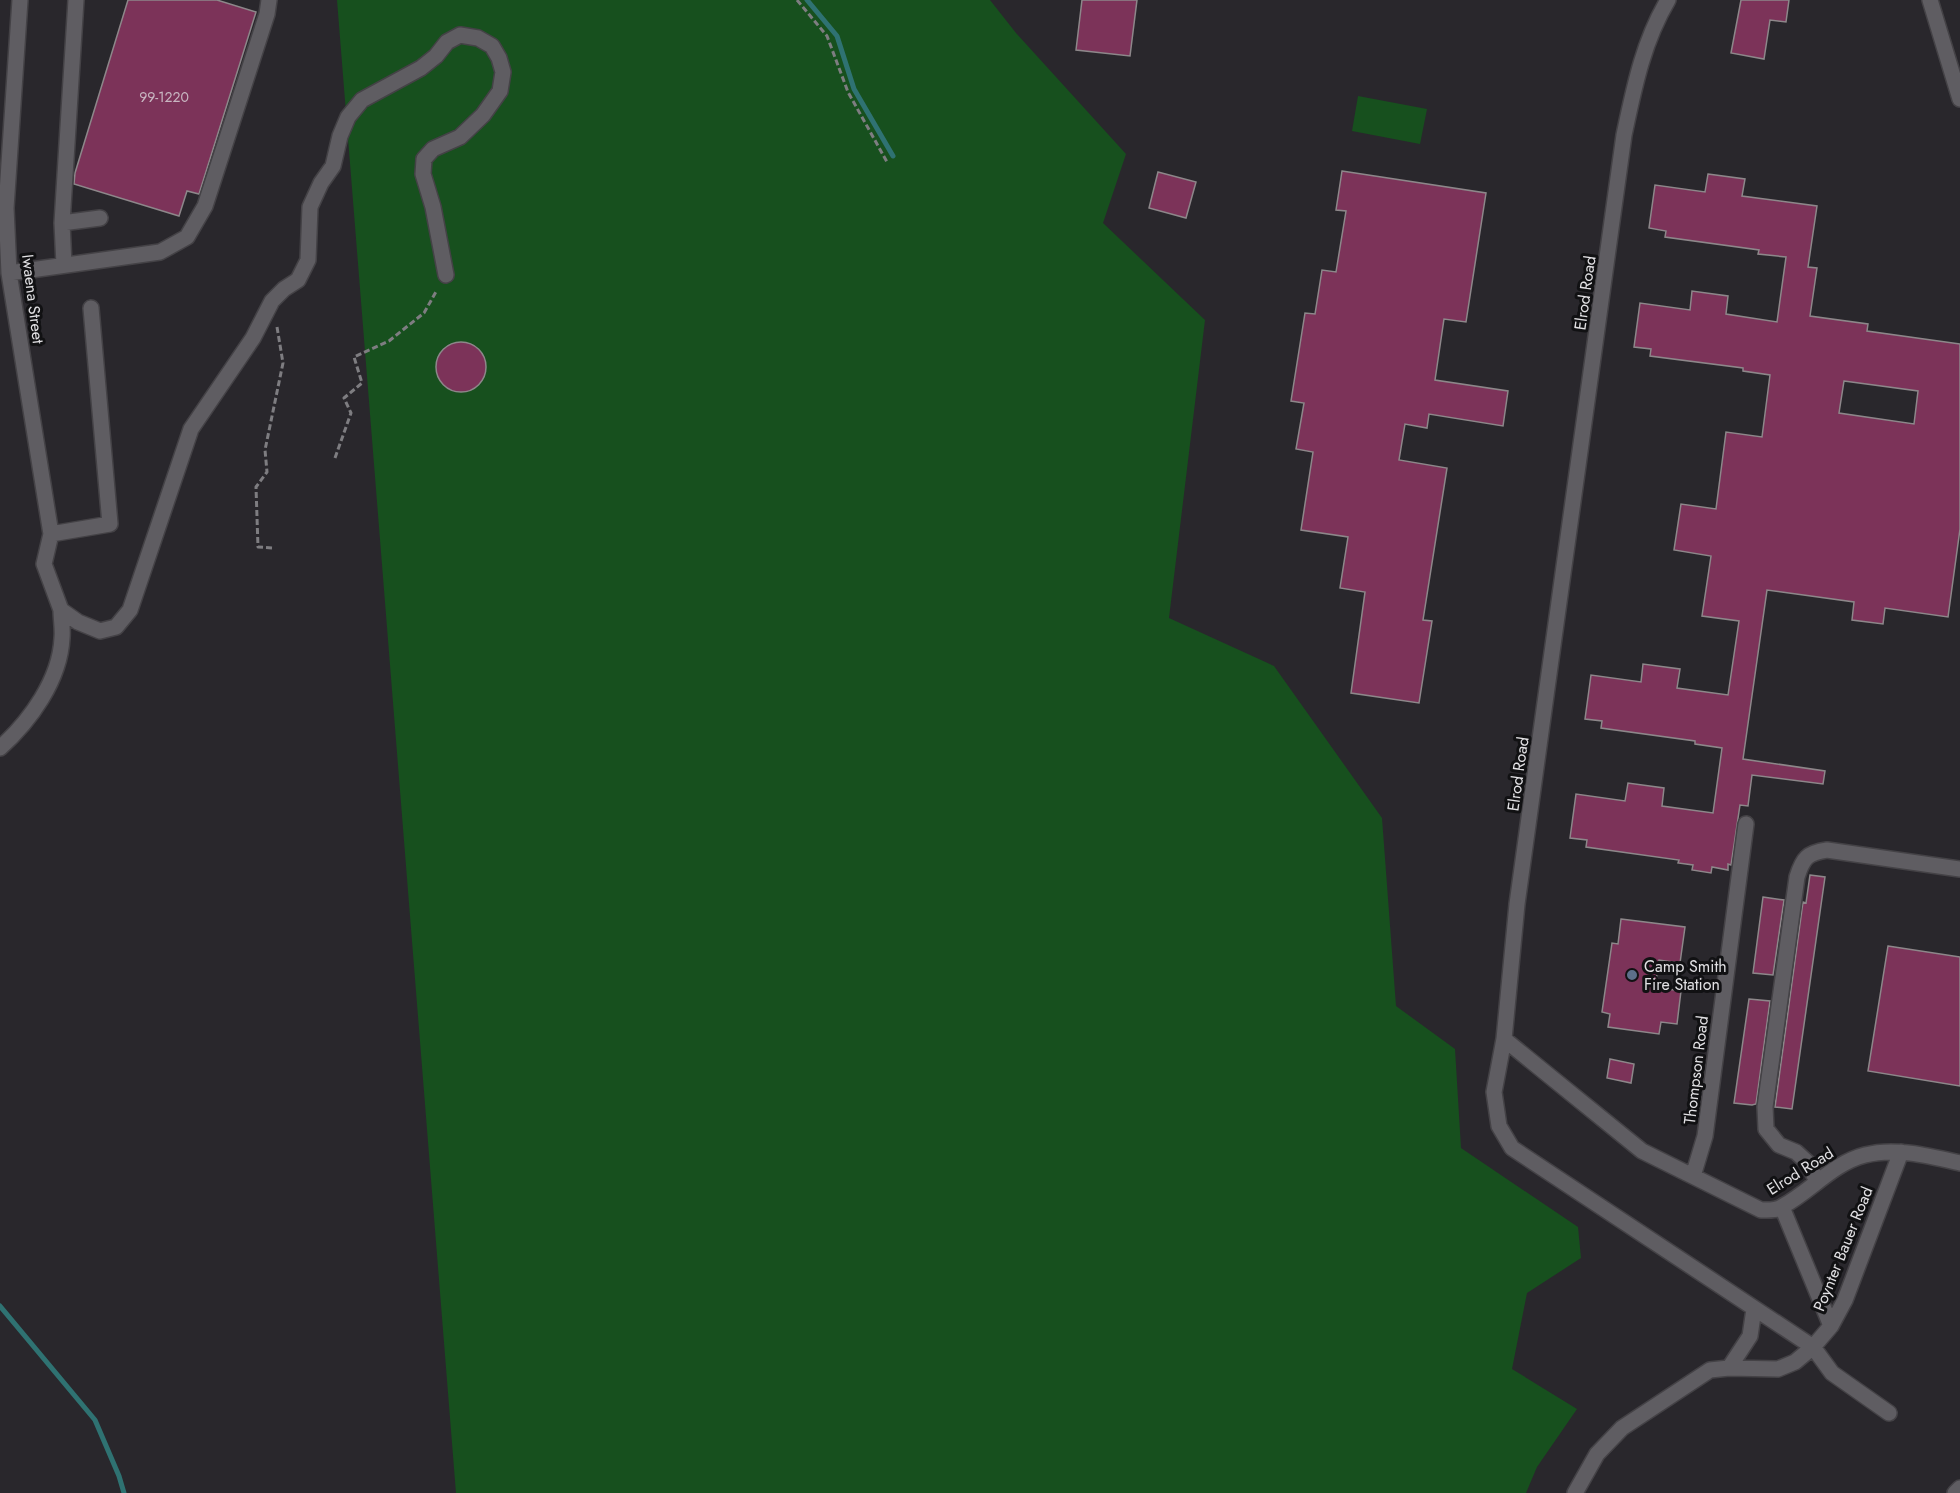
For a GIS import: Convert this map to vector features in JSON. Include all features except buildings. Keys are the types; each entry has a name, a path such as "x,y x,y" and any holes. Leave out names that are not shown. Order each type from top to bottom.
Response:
{"street":[{"name":"Iwaena Street","path":"20,0 6,208 9,273 51,534 45,564 61,610"},
{"path":"64,265 62,224 76,0"},
{"path":"9,273 160,252 187,237 205,206 267,14 269,0"},
{"name":"Elrod Road","path":"1668,0 1654,23 1636,76 1624,135 1517,904 1504,1039 1642,1151 1761,1210 1782,1207 1845,1163 1863,1155 1901,1152 1960,1163"},
{"path":"1930,0 1960,99"},
{"path":"61,610 78,622 100,631 116,627 130,610 191,429 253,338 272,302 284,289 298,280 308,260 310,207 321,183 333,166 340,136 348,117 362,100 421,69 447,42 460,35 478,38 492,46 503,72 500,91 483,115 460,137 433,149 424,159 423,174 433,207 446,275"},
{"path":"62,224 100,218"},
{"path":"51,534 110,524 91,308"},
{"path":"0,747 17,732 41,700 54,670 62,640 61,610"},
{"name":"Thompson Road","path":"1693,1176 1705,1136 1746,824"},
{"path":"1817,1181 1807,1162 1796,1152 1779,1144 1766,1129 1765,1107 1797,877 1802,861 1814,852 1827,850 1960,869"},
{"path":"1504,1039 1494,1092 1499,1126 1512,1148 1813,1347 1832,1374 1889,1413"},
{"name":"Poynter Bauer Road","path":"1575,1493 1597,1454 1622,1428 1710,1370 1778,1369 1795,1362 1813,1347 1831,1326 1845,1300 1901,1152"},
{"path":"1782,1207 1831,1326"},
{"path":"1729,1368 1750,1336 1754,1308"},
{"path":"1955,1493 1960,1488"}],"path":[{"path":"797,0 827,36 848,92 888,162"},
{"path":"335,458 351,413 344,398 362,383 354,357 388,341 424,313 446,275"},
{"path":"272,302 283,363 265,450 267,472 256,487 258,547 272,548"}],"green space":[{"path":"337,0 990,0 1016,33 1126,154 1103,223 1205,320 1169,618 1274,666 1382,818 1396,1006 1455,1049 1461,1148 1578,1227 1581,1258 1527,1293 1512,1369 1577,1409 1537,1467 1526,1493 456,1493"},
{"path":"1358,96 1427,109 1420,144 1352,131"}],"waterway":[{"path":"807,0 837,36 854,89 893,156"},
{"path":"0,1306 95,1420 124,1493"}],"place":[{"name":"Camp Smith Fire Station","path":"1632,975"}]}
